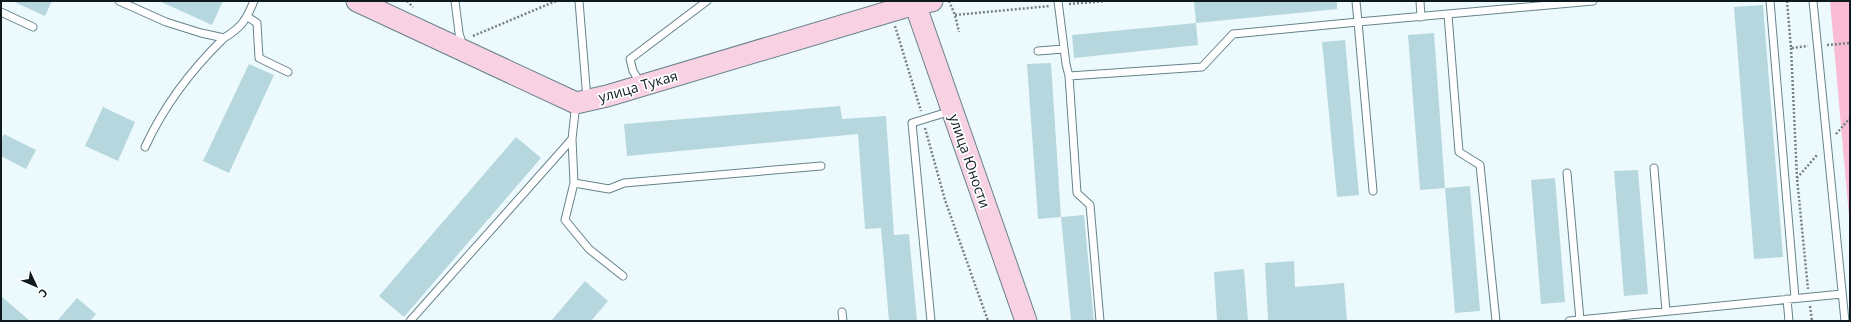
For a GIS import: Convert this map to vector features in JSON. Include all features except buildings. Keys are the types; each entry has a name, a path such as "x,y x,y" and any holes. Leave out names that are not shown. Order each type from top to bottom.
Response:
{"street":[{"path":"357,1 462,42 582,102"},
{"name":"улица Тукая","path":"582,102 643,86 889,13 921,2"},
{"name":"улица Юности","path":"921,2 953,110 1026,321"}],"lane":[{"path":"119,1 166,22 201,33 224,38"},
{"path":"144,147 156,124 175,95 205,56 248,17 254,1"},
{"path":"455,1 462,42"},
{"path":"579,1 582,102 572,138 574,183 564,220 589,249 623,276"},
{"path":"643,86 633,71 630,59 707,1"},
{"path":"1356,1 1373,191"},
{"path":"1420,1 1421,17"},
{"path":"1069,76 1202,68 1233,34 1593,1"},
{"path":"1770,1 1795,298"},
{"path":"1813,1 1845,321"},
{"path":"1059,3 1064,49 1069,76 1077,193 1090,205 1100,321"},
{"path":"1,12 33,27"},
{"path":"1448,15 1459,152 1480,165 1496,321"},
{"path":"248,17 257,24 259,58 288,72"},
{"path":"1038,51 1064,49"},
{"path":"931,321 912,123 953,110"},
{"path":"410,321 572,138"},
{"path":"574,183 609,190 624,184 821,166"},
{"path":"1654,168 1666,311"},
{"path":"1568,173 1580,320"},
{"path":"1569,321 1842,294"},
{"path":"1787,299 1789,321"},
{"path":"842,312 842,321"}],"path":[{"path":"407,1 417,11"},
{"path":"462,42 468,38 556,1"},
{"path":"949,1 955,15 959,32"},
{"path":"955,15 1059,3 1106,1"},
{"path":"889,13 894,24 924,120 945,200 988,321"},
{"path":"1791,48 1797,178 1808,297 1812,321"}],"shaded area":[{"path":"1830,1 1850,1 1850,228"}]}
